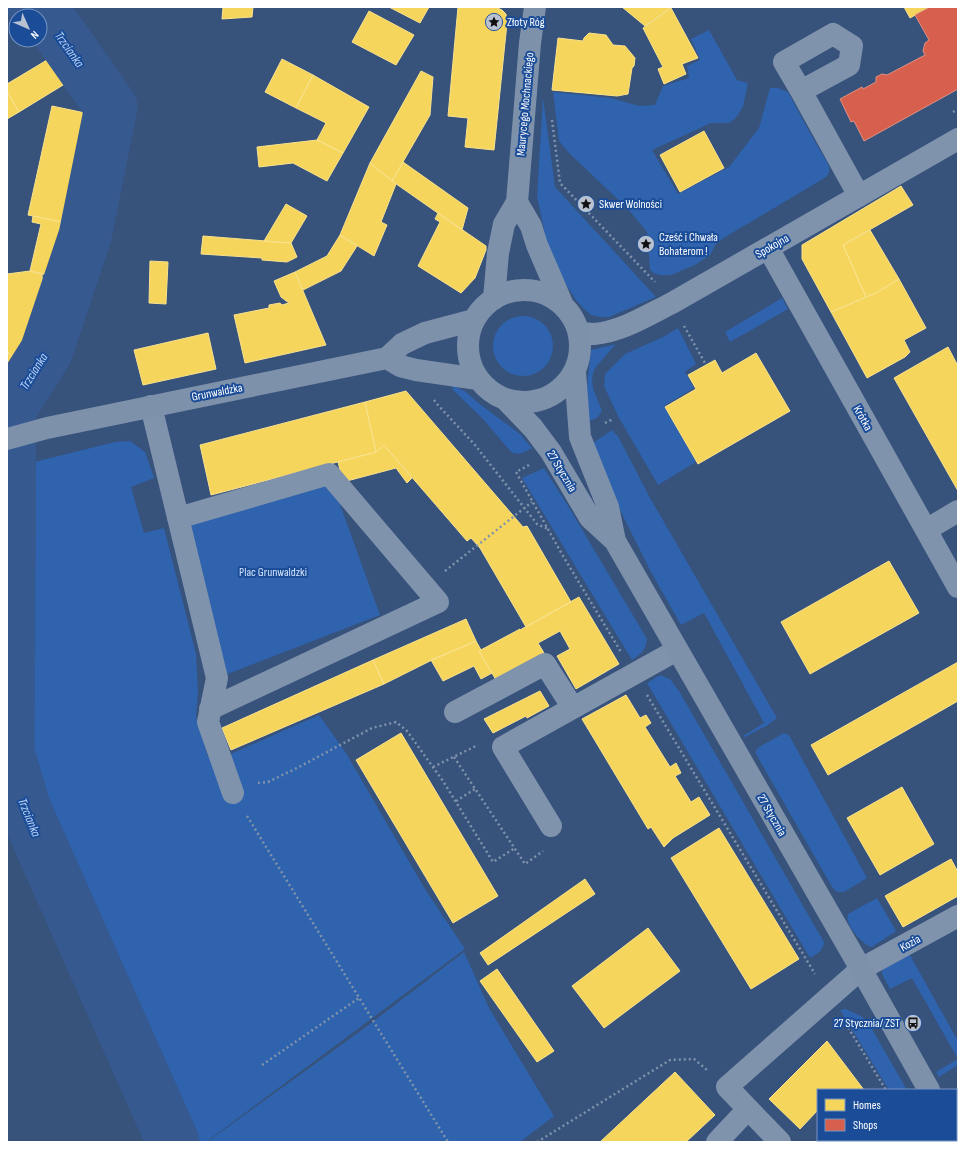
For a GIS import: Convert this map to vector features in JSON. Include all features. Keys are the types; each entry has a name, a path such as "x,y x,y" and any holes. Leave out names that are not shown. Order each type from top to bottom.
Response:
{"main road":[{"name":"Maurycego Mochnackiego","path":"494,298 498,253 504,224 517,202 532,11"},
{"path":"517,202 531,226 537,246 562,303 571,314 579,333 580,357 575,372 566,386 539,402 523,403 507,401 491,392 478,379 470,365 468,350 469,334 474,320 483,308 494,298 511,291 529,290 546,294 562,303"},
{"name":"Grunwaldzka","path":"7,440 47,428 386,358 402,344 425,333 474,320"},
{"path":"386,358 400,366 416,370 478,379"},
{"name":"27 Stycznia","path":"575,372 580,437 608,507 615,541"},
{"name":"27 Stycznia","path":"507,401 533,428 551,452 590,518 615,541 928,1089"}],"street":[{"path":"801,91 859,196"},
{"name":"Spokojna","path":"579,333 594,334 613,330 672,304 958,139"},
{"name":"Krótka","path":"768,248 958,587"},
{"path":"151,406 217,678 208,722 232,789"},
{"path":"178,518 328,474 438,602 210,709"},
{"path":"926,530 958,511"},
{"path":"551,826 503,747 677,650"},
{"path":"454,712 545,664 573,708"},
{"name":"Kozia","path":"727,1087 861,969 958,916"},
{"path":"727,1087 780,1142"},
{"path":"717,1142 748,1108"}],"path":[{"path":"551,114 560,183 643,270 672,304 705,363"},
{"path":"434,400 489,463 537,524 548,530"},
{"path":"516,472 548,530 634,674 885,1089"},
{"path":"425,587 532,502"},
{"path":"448,1142 232,789 268,782 372,728 396,722 407,731 443,781 493,862 515,848 454,757"},
{"path":"456,801 476,790"},
{"path":"262,1064 359,998"},
{"path":"537,1142 670,1060 694,1059 727,1087"}],"green space":[{"path":"709,30 737,80 748,83 743,107 735,119 729,123 711,123 652,150 678,194 729,167 759,128 770,88 778,88 788,92 828,164 829,171 826,177 717,242 710,255 695,265 671,275 660,275 653,273 650,269 647,232 628,209 569,153 559,141 553,92 611,98 639,106 655,105 663,86 689,78 687,66 700,60 691,39"},
{"path":"543,98 555,187 656,297 609,317 599,317 591,315 584,309 576,300 561,277 549,253 537,196"},
{"path":"782,298 788,309 730,342 725,332"},
{"path":"523,316 540,321 548,329 553,346 548,363 540,371 523,376 506,371 498,363 493,346 498,329 506,321"},
{"path":"678,328 696,364 685,372 694,388 664,406 696,462 658,485 618,416 604,386 605,374 625,354 663,337"},
{"path":"616,344 595,368 592,377 593,388 602,411 597,418 586,422 587,385 591,350"},
{"path":"453,385 466,392 520,434 532,448 519,454 511,452 483,419 453,390"},
{"path":"612,430 619,438 649,496 777,718 768,725 745,737 743,736 764,723 704,613 681,625 651,572 618,506 593,443"},
{"path":"130,441 145,452 154,478 131,487 144,533 164,528 196,654 198,692 196,716 208,757 226,756 319,715 346,753 425,889 465,949 206,1142 177,1142 27,806 10,751 12,470 30,463 115,442"},
{"path":"544,468 647,639 646,646 638,656 632,660 522,478"},
{"name":"Plac Grunwaldzki","path":"329,474 380,615 217,678 178,518"},
{"path":"660,675 670,679 679,691 824,942 821,950 810,958 647,683"},
{"path":"784,733 789,735 867,878 844,892 837,892 832,887 756,754 756,750 759,747"},
{"path":"877,898 896,931 872,947 865,944 854,932 849,924 848,914"},
{"path":"907,950 958,1041 958,1059 912,978 890,989 882,974 882,968"},
{"path":"464,952 489,1008 554,1116 520,1142 207,1142 366,1027"},
{"path":"846,1009 861,1016 869,1024 906,1089 888,1089 840,1010"},
{"path":"958,1059 958,1065 939,1077 936,1072"}],"building: Homes":[{"path":"223,7 253,7 252,17 222,19"},
{"path":"389,7 429,7 420,23"},
{"path":"458,7 495,7 502,10 506,14 507,23 494,150 465,147 468,118 448,116"},
{"path":"622,7 672,7 645,26"},
{"path":"904,7 930,7 910,18"},
{"path":"671,8 698,58 682,64 686,74 664,84 658,69 663,67 643,28"},
{"path":"369,11 414,35 396,65 352,42"},
{"path":"589,33 606,35 613,45 625,46 635,58 628,94 617,96 552,90 558,38 583,41"},
{"path":"52,57 68,82 19,112 7,91 7,84"},
{"path":"282,59 313,75 296,108 265,92"},
{"path":"421,71 433,77 430,115 392,181 370,163"},
{"path":"313,75 369,107 343,153 317,140 326,123 296,108"},
{"path":"7,91 19,112 7,119"},
{"path":"52,106 90,114 67,223 28,215"},
{"path":"704,131 724,168 680,192 660,155"},
{"path":"317,140 343,153 327,181 293,163 259,167 257,147"},
{"path":"403,162 468,208 462,230 392,181"},
{"path":"370,163 396,184 381,222 387,225 374,256 340,235"},
{"path":"901,186 913,205 843,245 866,297 831,312 802,259 802,245"},
{"path":"286,204 307,216 291,243 264,241"},
{"path":"438,213 486,246 486,250 475,278 461,293 418,266 440,222 435,219"},
{"path":"33,216 67,223 55,277 30,271 41,224 32,222"},
{"path":"870,230 899,279 876,293 866,297 843,245"},
{"path":"340,235 357,246 341,271 303,290 295,272 327,256"},
{"path":"203,236 291,243 297,257 287,262 262,260 262,258 201,254"},
{"path":"150,261 168,262 166,304 149,303"},
{"path":"30,271 42,274 44,314 23,370 7,351 7,274"},
{"path":"295,272 326,345 245,363 234,315 269,308 269,305 280,303 282,305 289,303 281,297 274,281"},
{"path":"899,279 926,328 904,340 910,352 905,357 867,378 831,312 876,293"},
{"path":"208,333 216,369 143,385 134,350"},
{"path":"948,347 958,366 958,491 894,378"},
{"path":"7,351 23,370 7,384"},
{"path":"756,353 790,411 698,464 665,407 696,389 688,375 715,360 722,373"},
{"path":"406,391 523,527 527,526 571,602 526,627 480,548 471,538 467,541 384,445 376,452 365,402"},
{"path":"365,402 376,452 211,495 200,445"},
{"path":"384,445 412,478 407,483 396,468 343,482 338,462 376,452"},
{"path":"889,561 919,613 810,674 781,622"},
{"path":"579,597 619,664 576,689 557,656 570,649 560,631 538,643 544,653 496,680 479,651"},
{"path":"466,619 476,641 430,661 384,684 373,660"},
{"path":"476,641 481,650 479,651 492,673 481,679 474,666 443,681 431,660"},
{"path":"373,660 384,684 231,750 222,728"},
{"path":"958,662 958,701 828,775 811,745"},
{"path":"540,691 549,706 527,718 526,716 493,733 484,719"},
{"path":"626,695 640,718 646,715 651,723 645,727 670,767 676,763 681,773 675,776 691,802 699,797 710,815 673,838 664,847 651,827 648,829 582,719"},
{"path":"401,733 498,896 453,923 356,760"},
{"path":"902,787 934,844 880,875 847,818"},
{"path":"719,828 799,959 751,989 671,858"},
{"path":"951,859 958,872 958,896 903,927 885,896"},
{"path":"585,879 595,894 488,965 480,953"},
{"path":"648,928 680,971 604,1028 572,986"},
{"path":"497,969 554,1051 537,1062 480,981"},
{"path":"827,1041 863,1089 817,1089 817,1111 800,1129 769,1099"},
{"path":"675,1072 715,1115 686,1142 600,1142"},
{"path":"822,1141 870,1141 869,1142 821,1142"}],"building: Shops":[{"path":"930,7 958,7 958,89 864,141 854,121 851,122 840,99 862,87 863,89 876,82 876,77 882,74 887,75 925,55 923,51 925,43 929,40 915,15"}],"waterway":[{"name":"Trzcianka","path":"34,7 55,27 111,107 85,236 46,352 10,409 8,752 24,807 173,1142"}],"place":[{"name":"Złoty Róg","path":"494,22"},
{"name":"Skwer Wolności","path":"586,204"},
{"name":"Cześć i Chwała Bohaterom !","path":"646,244"},
{"name":"27 Stycznia/ ZST","path":"913,1023"}]}
